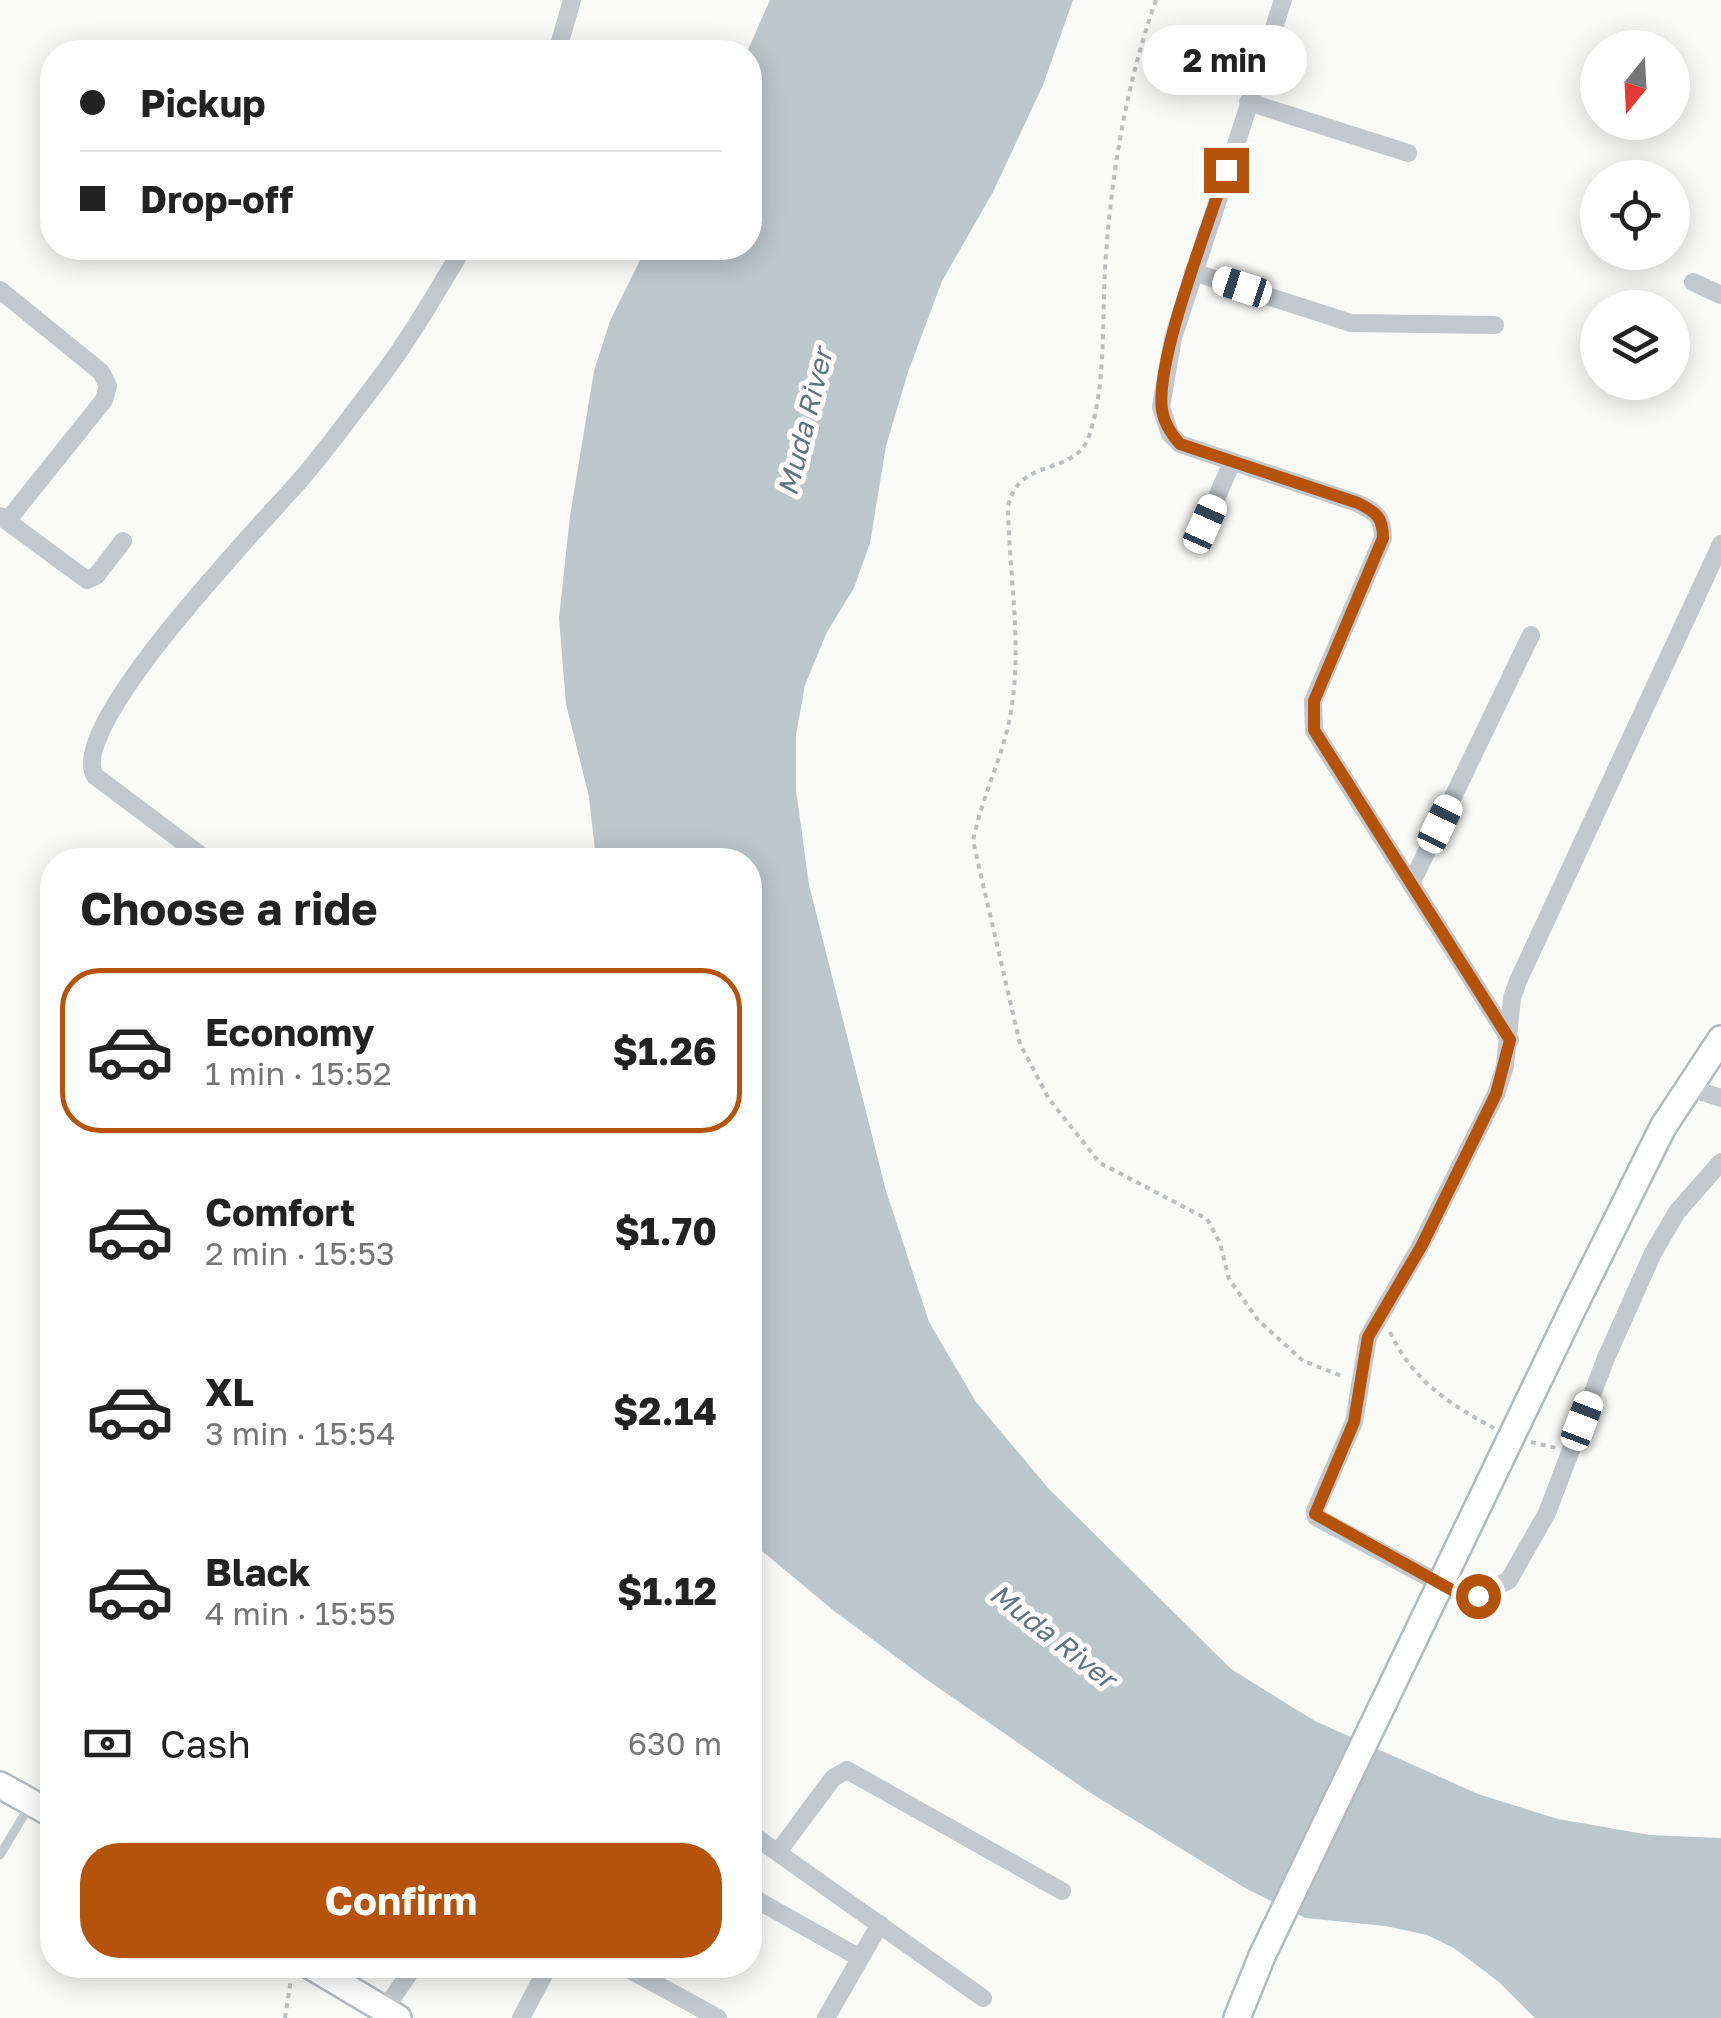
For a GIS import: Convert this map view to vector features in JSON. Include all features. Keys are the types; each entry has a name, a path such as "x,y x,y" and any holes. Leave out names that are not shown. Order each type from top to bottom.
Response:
{"main road":[{"path":"1237,2018 1262,1956 1576,1300 1643,1165 1687,1086 1721,1039"},
{"path":"0,1785 40,1807"},
{"path":"331,1978 391,2014"}],"street":[{"path":"560,40 572,0"},
{"path":"1283,0 1173,338 1161,407 1170,434 1180,444 1358,503 1376,512 1383,524 1383,538 1311,715 1322,748 1412,882 1510,1040"},
{"path":"1248,102 1408,152"},
{"path":"191,848 94,776 89,762 94,745 122,693 190,602 304,475 381,378 455,260"},
{"path":"1193,272 1351,323 1495,325"},
{"path":"1693,282 1721,295"},
{"path":"0,290 101,372 108,386 104,400 4,518 87,580 96,576 122,541"},
{"path":"1205,524 1232,462"},
{"path":"1721,544 1518,981 1512,998 1510,1040 1496,1094 1422,1245 1368,1337 1354,1422 1315,1510 1316,1517 1452,1590 1478,1596 1491,1593 1509,1580 1547,1514 1653,1254 1677,1212 1721,1162"},
{"path":"1412,882 1531,635"},
{"path":"1687,1086 1721,1098"},
{"path":"778,1852 833,1778 846,1770 1062,1891"},
{"path":"762,1842 983,1998"},
{"path":"762,1903 860,1958"},
{"path":"826,2018 880,1924"},
{"path":"391,2014 409,1978"},
{"path":"521,2018 542,1978"},
{"path":"644,1978 718,2018"}],"lane":[{"path":"0,1854 40,1810"}],"path":[{"path":"1156,0 1135,62 1112,180 1103,352 1089,436 1080,452 1064,462 1032,472 1012,487 1008,532 1016,625 1012,695 1008,722 978,812 974,841 1020,1044 1048,1099 1100,1163 1208,1219 1237,1292 1281,1342 1322,1370 1341,1376 1361,1376"},
{"path":"1381,1311 1400,1351 1428,1387 1446,1402 1497,1430"},
{"path":"1526,1440 1570,1452"},
{"path":"285,2018 291,1978"}],"water":[{"name":"Muda River","path":"770,0 1073,0 1043,85 993,192 942,281 886,446 870,543 854,588 827,632 805,685 796,735 796,790 809,885 886,1191 929,1322 976,1402 1048,1488 1231,1669 1315,1721 1478,1794 1558,1819 1650,1835 1721,1838 1721,2018 1535,2018 1499,1982 1454,1948 1427,1935 1385,1926 1305,1918 1245,1888 1089,1792 923,1677 762,1551 762,848 595,848 589,797 566,704 559,618 570,516 594,371 610,321 640,260 762,260 762,40 752,40"}],"route":[{"path":"1226,170 1173,338 1161,407 1164,422 1180,444 1358,503 1376,512 1383,524 1383,538 1314,701 1314,730 1510,1040 1496,1094 1422,1245 1368,1337 1354,1422 1315,1514 1452,1590 1478,1596"}]}
